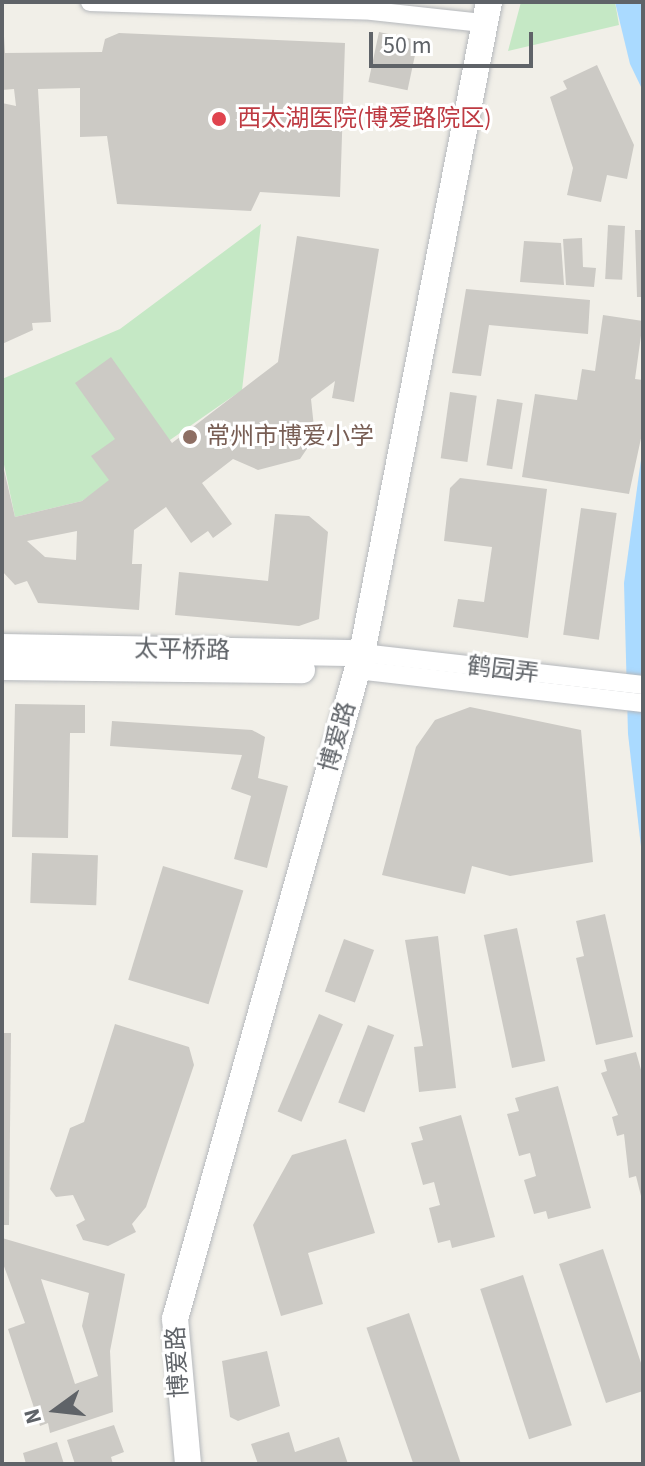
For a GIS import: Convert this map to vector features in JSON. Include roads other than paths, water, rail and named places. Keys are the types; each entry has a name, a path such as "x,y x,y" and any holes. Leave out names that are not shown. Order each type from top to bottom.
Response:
{"main road":[{"name":"博爱路","path":"188,1464 175,1319 360,662 486,12"},
{"name":"太平桥路","path":"2,647 360,662"},
{"path":"2,667 360,662"}],"street":[{"path":"90,2 486,12"},
{"name":"鹤园弄","path":"360,662 613,692 643,685"},
{"path":"613,692 643,703"}],"water":[{"path":"615,2 643,2 643,91 630,64"},
{"path":"643,445 643,864 628,734 624,583"}],"place":[{"name":"西太湖医院(博爱路院区)","path":"219,119"},
{"name":"常州市博爱小学","path":"190,437"}]}
